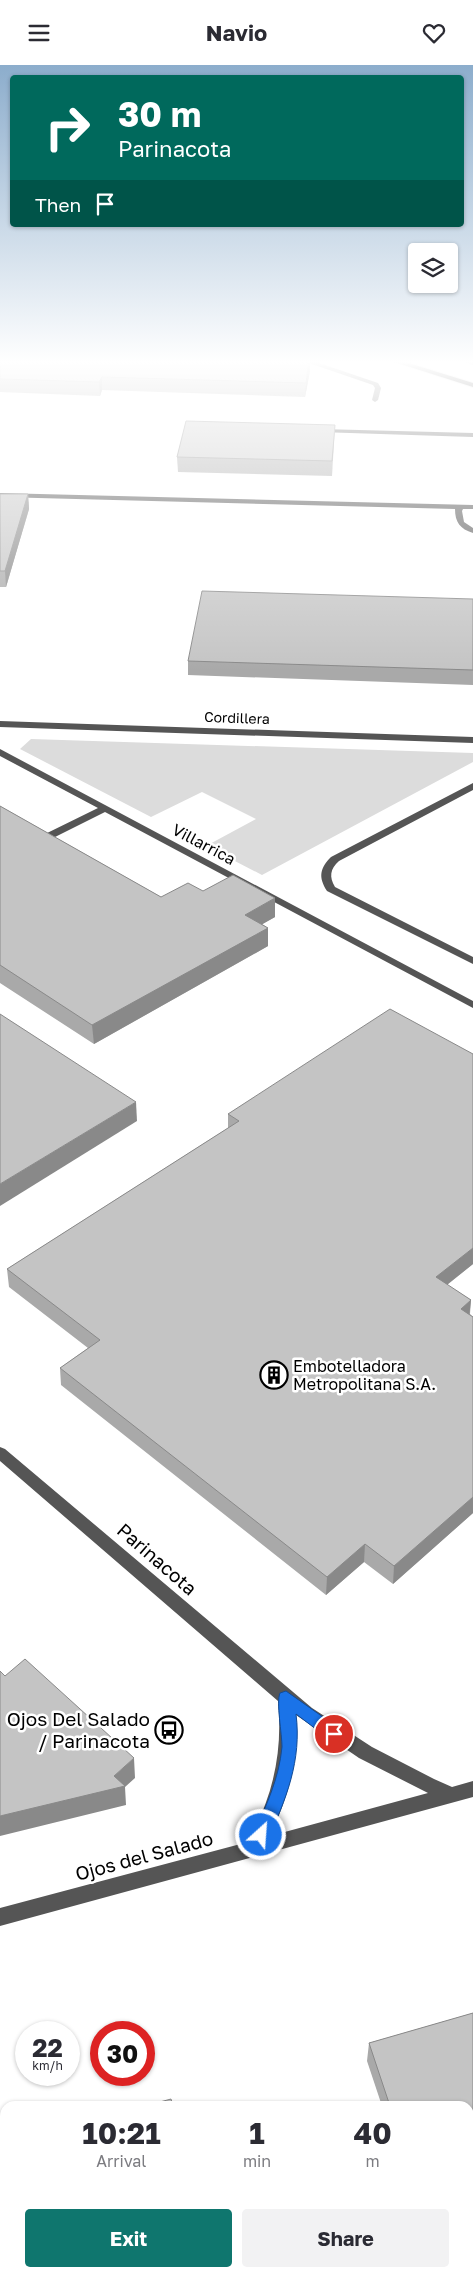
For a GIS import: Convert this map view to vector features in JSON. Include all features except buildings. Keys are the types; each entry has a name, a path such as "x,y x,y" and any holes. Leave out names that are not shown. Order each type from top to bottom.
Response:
{"street":[{"path":"0,495 473,507"},
{"path":"458,506 458,516 461,523 473,531"},
{"name":"Cordillera","path":"0,724 473,741"},
{"name":"Villarrica","path":"0,752 473,1005"},
{"path":"473,786 335,859 328,865 324,874 331,889 473,961"},
{"path":"43,839 106,808"},
{"name":"Parinacota","path":"0,1453 286,1698 321,1725 360,1751 404,1775 451,1795"},
{"path":"254,1848 272,1815 286,1772 289,1747 289,1722 286,1698"},
{"name":"Ojos del Salado","path":"0,1917 473,1789"}],"shaded area":[{"path":"31,739 473,753 473,762 262,875 206,846 256,819 202,792 151,817 20,749"}],"place":[{"name":"Embotelladora Metropolitana S.A.","path":"274,1375"},
{"name":"Ojos Del Salado / Parinacota","path":"169,1730"}],"route":[{"path":"261,1835 278,1798 286,1772 289,1747 289,1722 286,1698 334,1734"}]}
